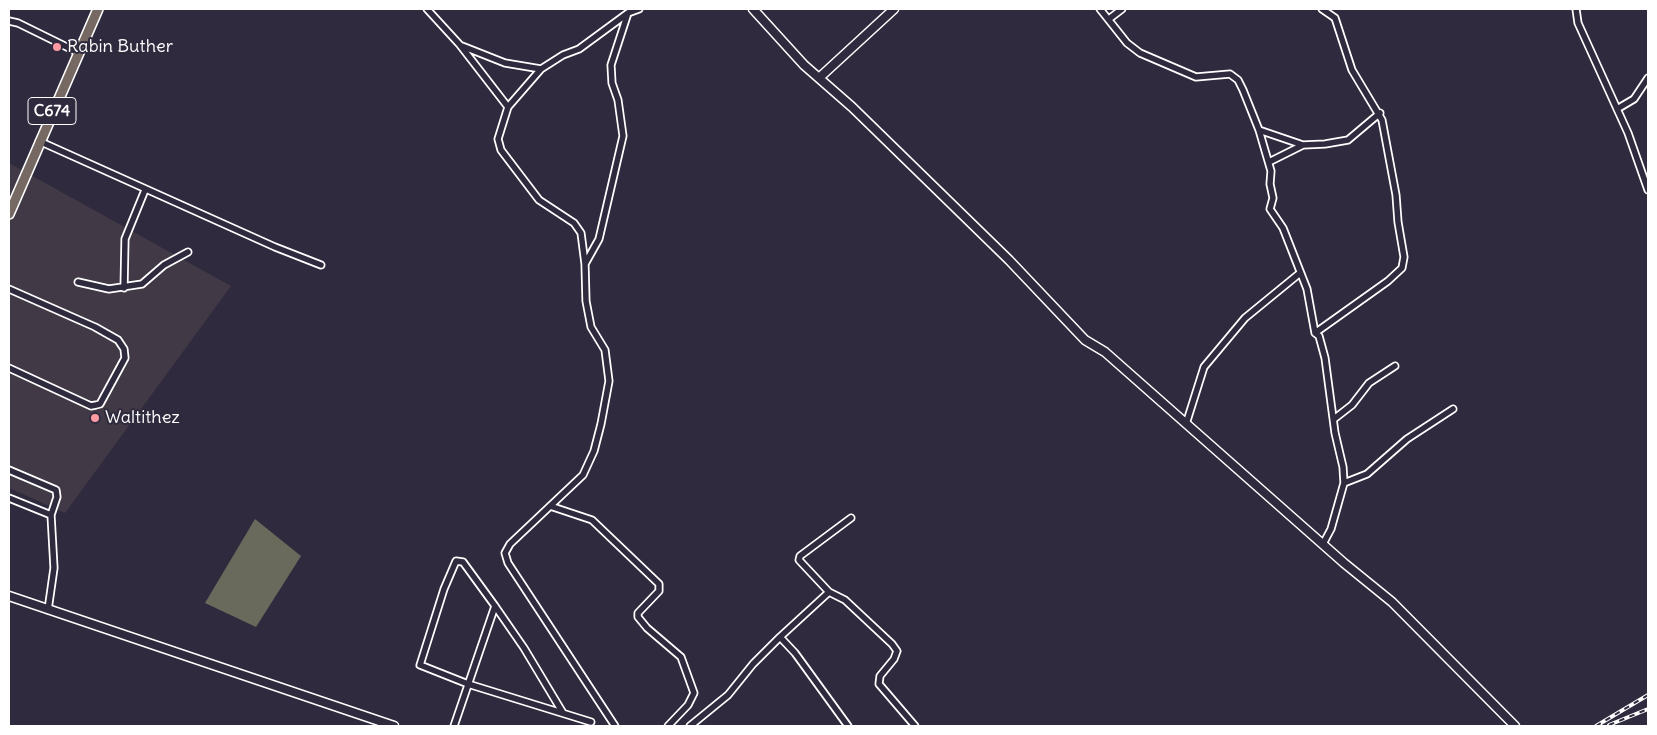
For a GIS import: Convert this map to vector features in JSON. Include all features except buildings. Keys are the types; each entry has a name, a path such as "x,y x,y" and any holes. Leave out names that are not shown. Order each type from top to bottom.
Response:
{"main road":[{"name":"C674","path":"9,214 39,141 98,9"}],"street":[{"path":"426,9 460,45 508,107"},
{"path":"615,726 508,563 505,553 510,544 579,480 590,462 609,381 605,350 591,327 586,301 585,264 581,233 574,223 539,200 501,150 498,139 508,107 541,69 563,55 579,49 628,13 639,9"},
{"path":"752,9 819,78 852,107 1009,260 1079,335 1105,352 1323,544 1392,602 1515,726"},
{"path":"819,78 894,9"},
{"path":"1100,9 1127,43 1157,61 1196,77 1224,74 1234,76 1243,90 1269,162 1273,198 1270,209 1283,228 1307,289 1315,333 1318,336 1325,358 1344,483 1331,529 1323,544"},
{"path":"1109,20 1122,9"},
{"path":"1315,333 1388,282 1404,263 1396,195 1380,113 1352,70 1335,18 1322,9"},
{"path":"1576,9 1578,22 1617,109 1648,190"},
{"path":"585,264 599,239 623,136 618,100 612,83 611,66 628,13"},
{"path":"9,21 18,23 78,53"},
{"path":"460,45 505,64 541,69"},
{"path":"1617,109 1634,99 1648,78"},
{"path":"1259,130 1303,145 1325,144 1348,140 1380,113"},
{"path":"39,141 275,248 321,265"},
{"path":"1269,162 1303,145"},
{"path":"124,288 125,238 145,190"},
{"path":"78,282 97,288 124,288 142,284 164,265 188,252"},
{"path":"1186,424 1204,367 1245,318 1300,273"},
{"path":"9,289 118,340 124,349 125,358 100,404 96,406 92,406 9,368"},
{"path":"1334,419 1352,405 1369,383 1395,366"},
{"path":"1344,483 1367,474 1407,439 1453,409"},
{"path":"9,470 56,490 57,497 51,515 54,568 48,610"},
{"path":"9,498 51,515"},
{"path":"550,506 592,520 659,584 659,591 638,613 638,617 647,628 681,657 694,693 688,705 668,726"},
{"path":"851,518 799,558 829,592 845,600 897,651 894,659 880,676 879,684 915,726"},
{"path":"562,713 524,648 495,606 463,562 459,560 455,562 420,664 434,672 468,684 591,722"},
{"path":"690,726 728,695 753,664 829,592"},
{"path":"9,596 394,726"},
{"path":"454,726 495,606"},
{"path":"780,637 795,653 848,726"}],"shaded area":[{"path":"9,163 231,286 65,513 9,488"}],"green space":[{"path":"255,519 301,556 256,627 205,603"}],"railway":[{"path":"1596,726 1648,695"},
{"path":"1609,725 1648,709"}],"place":[{"name":"Rabin Buther","path":"57,47"},
{"name":"Waltithez","path":"95,418"}]}
